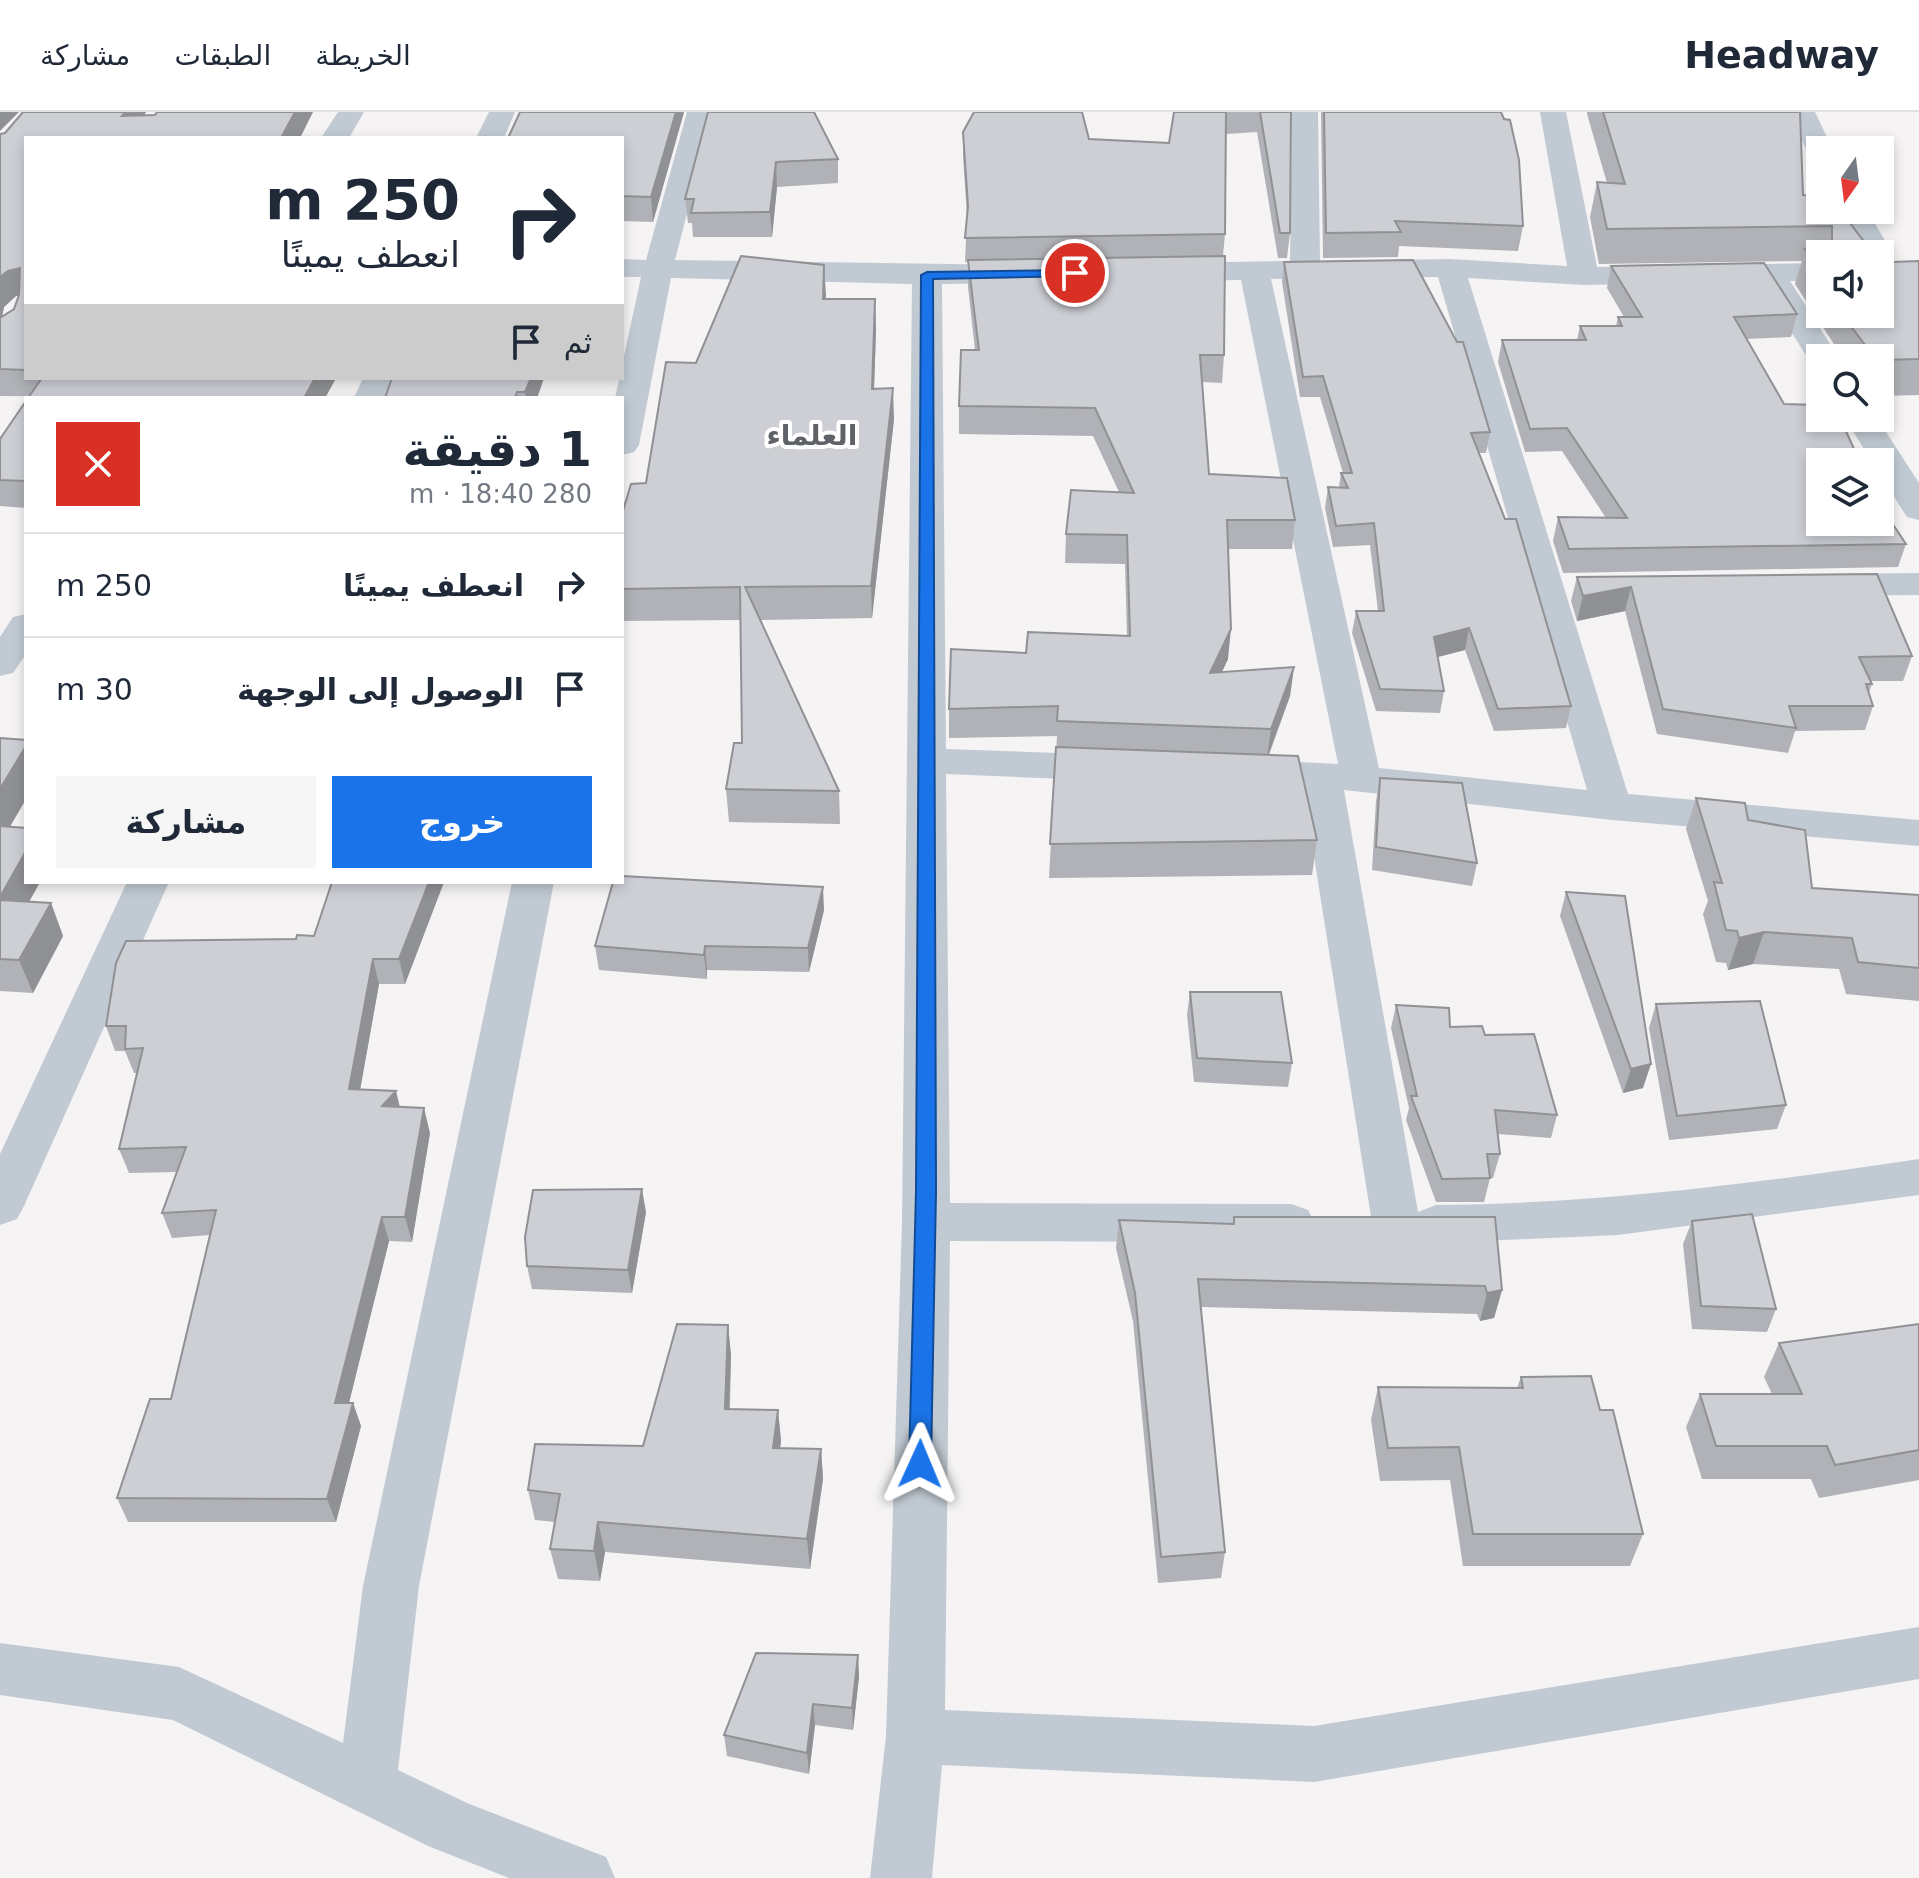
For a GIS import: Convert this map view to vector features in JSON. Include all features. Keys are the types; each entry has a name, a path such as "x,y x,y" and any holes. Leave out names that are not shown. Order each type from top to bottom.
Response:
{"street":[{"path":"336,136 351,112"},
{"path":"491,136 502,112"},
{"path":"624,435 658,269 700,112"},
{"path":"1305,112 1305,270"},
{"path":"1553,112 1584,276"},
{"path":"1802,112 1813,136"},
{"path":"624,268 927,275 1051,274"},
{"path":"1450,268 1562,587 1612,807"},
{"path":"1145,273 1450,268 1584,276 1806,273"},
{"path":"1254,271 1341,778 1396,1223"},
{"path":"901,1878 915,1736 926,1222 927,275"},
{"path":"1771,275 1814,344"},
{"path":"1870,432 1919,510"},
{"path":"1795,585 1919,584"},
{"path":"0,665 24,628"},
{"path":"927,761 1148,769"},
{"path":"1211,771 1341,778 1612,807 1919,833"},
{"path":"0,1206 147,884"},
{"path":"367,1785 391,1586 533,884"},
{"path":"926,1222 1480,1224 1716,1209 1919,1177"},
{"path":"915,1736 1314,1754 1919,1653"},
{"path":"0,1669 179,1694 449,1825 584,1878"}],"building":[{"path":"23,112 125,112 122,116 155,115 157,112 295,112 282,136 24,136 24,370 0,369 0,318 14,309 19,295 20,268 0,277 0,134 5,133"},
{"path":"520,112 676,112 651,197 624,196 624,136 509,136"},
{"path":"708,112 814,112 838,159 776,162 770,212 691,213 694,199 685,199"},
{"path":"974,112 1082,112 1089,139 1169,143 1174,112 1226,112 1225,234 965,238 968,206 963,132"},
{"path":"1260,112 1291,112 1290,233 1280,233"},
{"path":"1324,112 1501,112 1504,119 1510,120 1519,160 1523,226 1395,221 1401,232 1326,233"},
{"path":"1603,112 1800,112 1806,224 1851,224 1863,240 1832,240 1832,226 1607,229 1597,182 1625,184"},
{"path":"741,256 824,265 823,299 875,299 872,389 893,388 871,586 745,587 839,791 726,789 734,743 742,743 740,587 624,589 624,507 631,484 646,483 666,362 696,363"},
{"path":"1225,256 1224,355 1200,355 1209,474 1287,478 1295,520 1227,520 1231,629 1210,673 1294,667 1271,729 1057,721 1058,706 949,709 951,649 1026,653 1028,632 1130,636 1127,535 1066,534 1071,490 1134,493 1095,408 959,406 961,350 979,350 968,260"},
{"path":"1413,260 1457,342 1463,342 1490,432 1471,433 1505,519 1516,519 1571,706 1498,709 1469,628 1434,637 1444,691 1380,689 1356,611 1384,611 1374,523 1336,526 1328,487 1348,488 1341,473 1352,473 1323,376 1303,377 1284,262"},
{"path":"1919,261 1919,359 1894,360 1894,344 1864,344 1852,328 1894,328 1894,262"},
{"path":"1764,263 1797,314 1734,317 1784,404 1806,405 1806,432 1846,432 1854,448 1806,448 1806,536 1894,536 1894,526 1906,544 1569,549 1558,517 1627,518 1567,428 1530,429 1502,340 1586,340 1580,326 1622,326 1618,317 1642,317 1611,266"},
{"path":"41,380 314,380 305,396 29,396"},
{"path":"391,380 530,380 525,392 517,392 516,396 386,396"},
{"path":"24,404 24,481 0,480 0,439"},
{"path":"1877,574 1912,656 1859,657 1872,684 1866,684 1873,706 1789,706 1796,728 1663,709 1631,587 1583,596 1577,577"},
{"path":"0,738 24,740 24,749 0,789"},
{"path":"1056,747 1298,756 1317,840 1050,844"},
{"path":"1380,778 1462,783 1477,863 1376,847"},
{"path":"1696,798 1745,803 1748,820 1805,830 1812,888 1919,895 1919,968 1858,962 1852,938 1764,932 1739,938 1737,931 1726,930 1714,882 1722,883"},
{"path":"0,826 24,828 24,855 0,897"},
{"path":"624,876 823,887 808,948 705,946 704,955 595,946 612,884 624,884"},
{"path":"331,884 428,884 399,959 373,959 349,1089 396,1091 382,1106 424,1108 405,1217 382,1217 335,1403 353,1403 327,1499 117,1498 150,1399 171,1399 216,1210 162,1213 186,1147 119,1149 143,1048 125,1049 126,1026 106,1026 116,963 126,941 296,939 297,935 314,936"},
{"path":"1566,892 1625,896 1651,1064 1631,1069"},
{"path":"0,900 51,903 19,960 0,959"},
{"path":"1190,992 1281,992 1292,1063 1197,1058"},
{"path":"1760,1001 1786,1105 1677,1116 1656,1004"},
{"path":"1396,1005 1449,1008 1450,1027 1482,1026 1485,1035 1534,1034 1557,1115 1495,1110 1500,1154 1487,1154 1490,1178 1442,1179 1411,1096 1417,1096"},
{"path":"642,1189 628,1270 527,1266 525,1237 533,1190"},
{"path":"1752,1214 1776,1309 1701,1306 1692,1221"},
{"path":"1234,1217 1495,1217 1502,1290 1487,1293 1485,1286 1198,1279 1225,1552 1161,1557 1135,1293 1119,1220 1234,1224"},
{"path":"677,1324 728,1325 725,1409 778,1410 773,1448 821,1449 807,1539 598,1522 594,1551 550,1549 560,1494 528,1490 535,1444 643,1446"},
{"path":"1919,1324 1919,1450 1835,1465 1827,1446 1716,1446 1700,1394 1802,1394 1779,1343"},
{"path":"1591,1376 1600,1410 1613,1410 1643,1534 1473,1534 1459,1447 1388,1448 1378,1387 1523,1388 1521,1377"},
{"path":"756,1653 858,1655 852,1708 813,1704 807,1753 724,1735"}],"district":[{"name":"العلماء","path":"812,435"}],"route":[{"path":"920,1464 926,1191 927,275 1075,273"}]}
